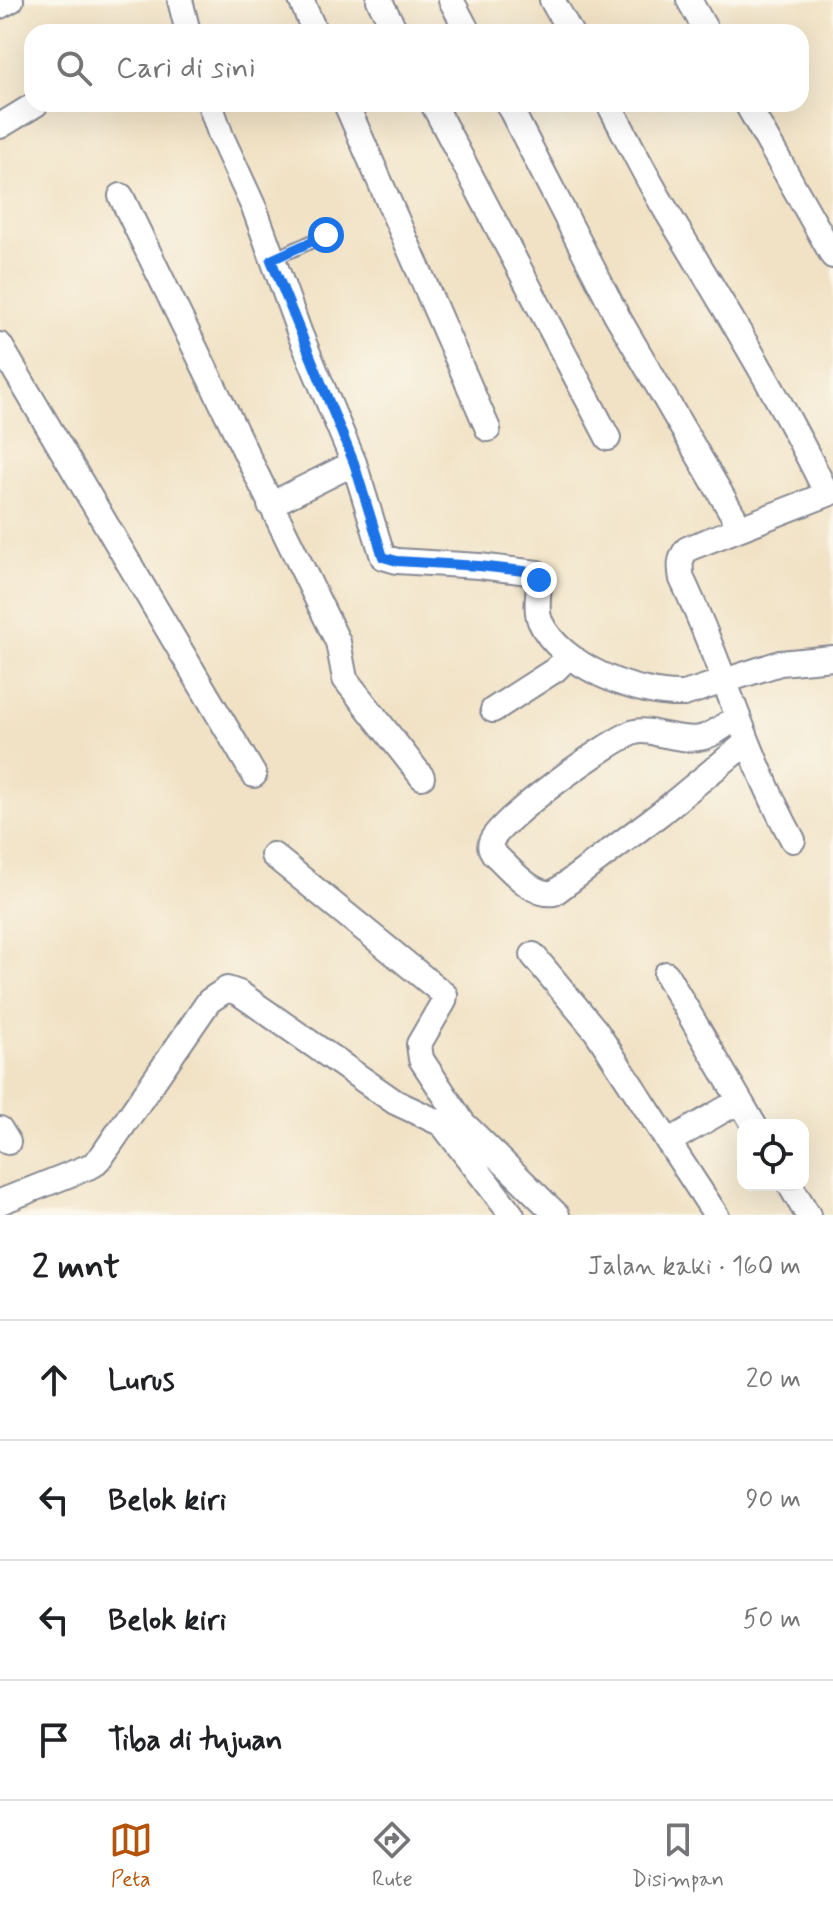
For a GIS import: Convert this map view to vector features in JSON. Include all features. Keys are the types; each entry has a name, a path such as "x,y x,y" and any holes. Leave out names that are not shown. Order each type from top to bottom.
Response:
{"street":[{"path":"0,6 11,0"},
{"path":"180,0 186,24"},
{"path":"301,0 312,24"},
{"path":"379,0 392,24"},
{"path":"451,0 464,24"},
{"path":"552,0 566,24"},
{"path":"689,0 702,24"},
{"path":"0,126 24,111"},
{"path":"213,112 255,210 271,260 354,463 383,557 397,561 537,573 540,577 539,619 568,657 622,683 668,695 684,694 780,663 833,658"},
{"path":"349,112 488,429"},
{"path":"437,112 608,438"},
{"path":"512,112 616,314 740,527"},
{"path":"613,112 665,209 716,291 830,493 687,549 680,566 682,579 725,681 746,743 769,797 793,840"},
{"path":"752,112 833,256"},
{"path":"121,196 338,642 345,679 422,777"},
{"path":"0,345 254,775"},
{"path":"270,505 354,463"},
{"path":"493,710 555,670 568,657"},
{"path":"737,717 711,736 693,741 638,730 610,743 527,806 492,839 491,848 523,881 538,891 554,893 661,813 746,743"},
{"path":"273,855 445,995 419,1044 421,1059 463,1123 557,1215"},
{"path":"533,955 596,1031 716,1215"},
{"path":"666,974 750,1119"},
{"path":"0,1202 93,1165 209,1001 227,989 239,993 395,1102 442,1124 512,1215"},
{"path":"668,1142 739,1101"},
{"path":"794,1191 808,1215"}],"lane":[{"path":"271,260 326,235"}],"route":[{"path":"326,235 271,260 354,463 383,557 397,561 533,572 539,575 539,580"}]}
